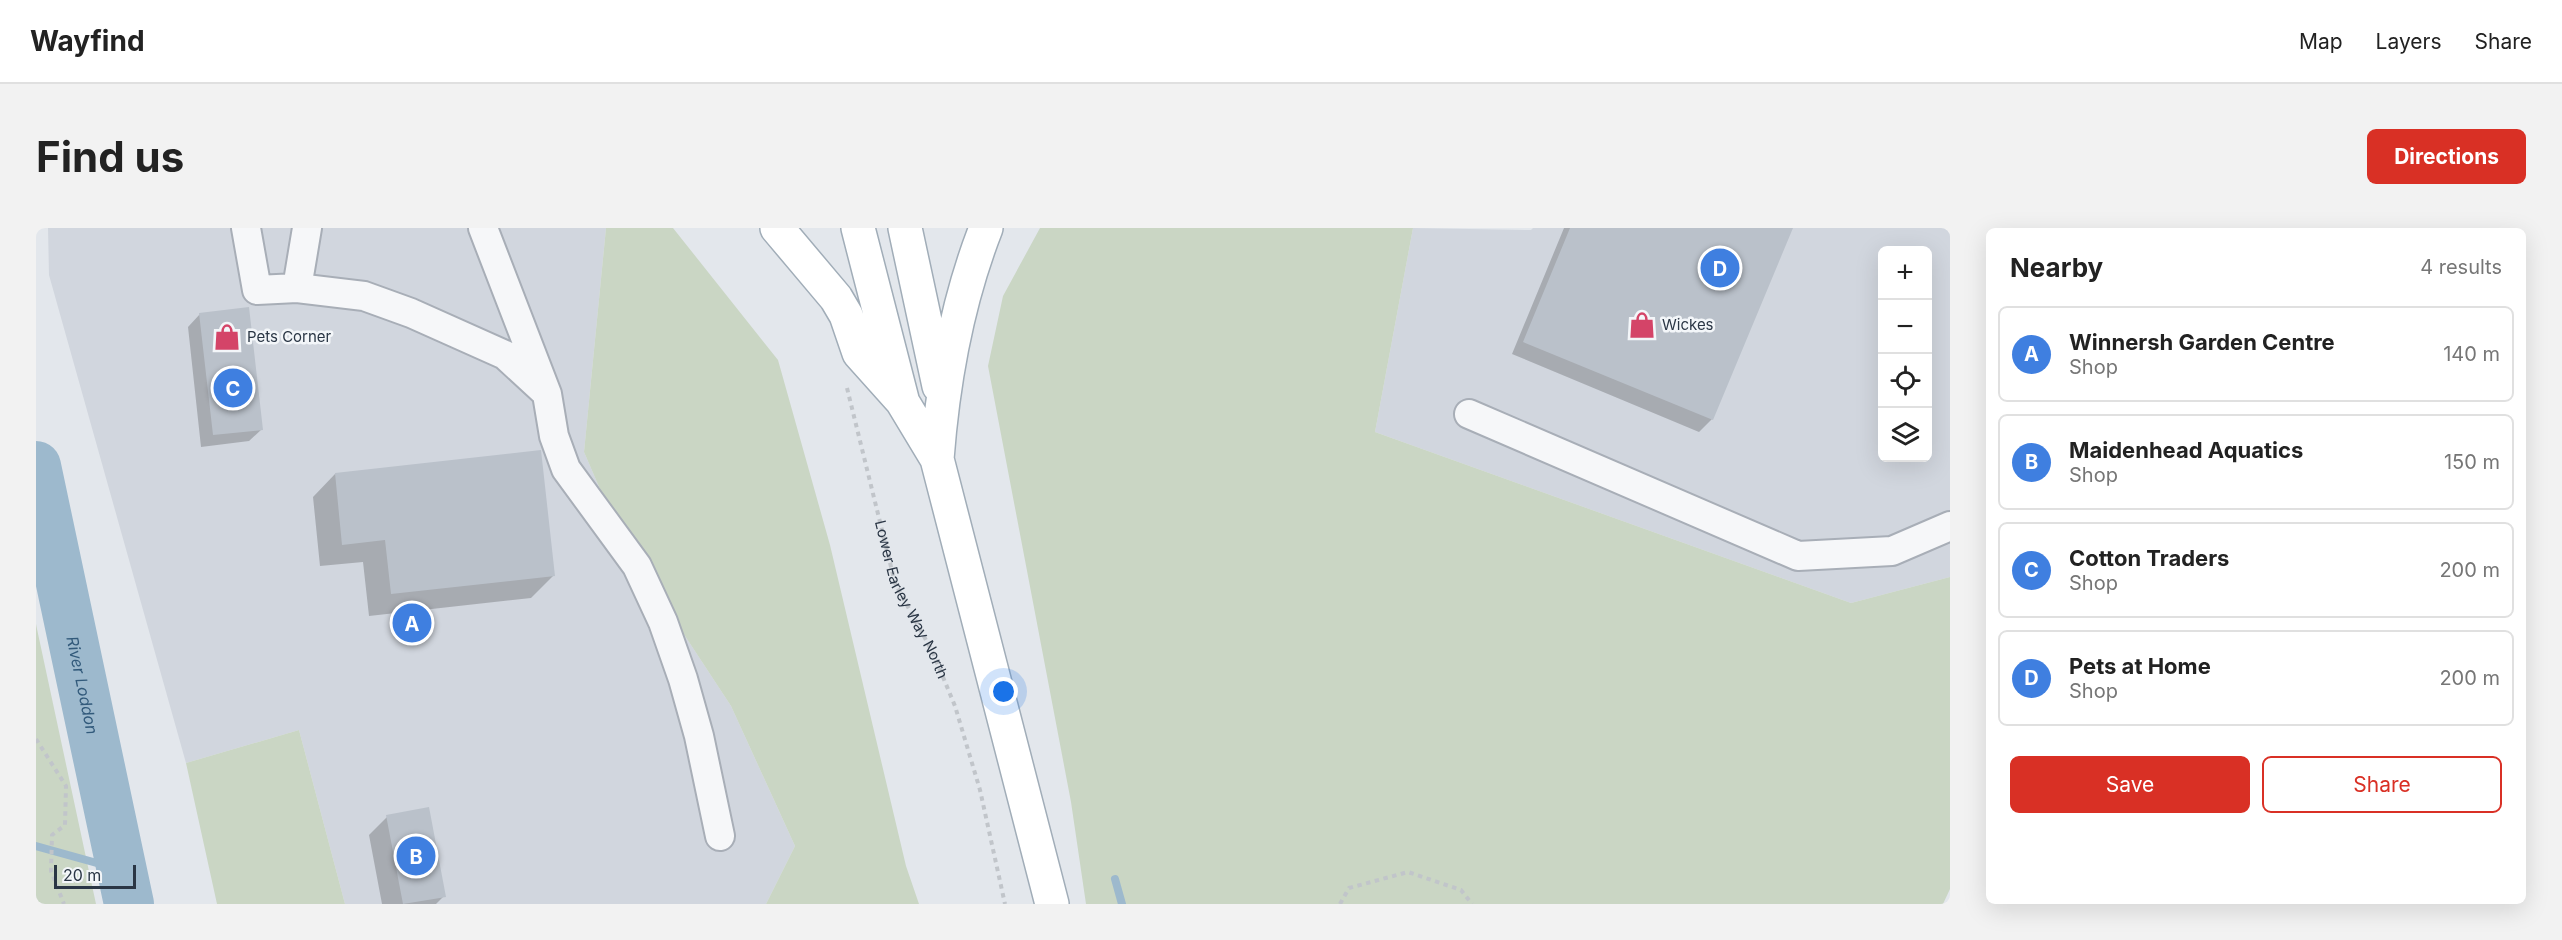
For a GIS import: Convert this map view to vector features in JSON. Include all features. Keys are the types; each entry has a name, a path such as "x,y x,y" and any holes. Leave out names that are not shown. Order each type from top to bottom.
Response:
{"main road":[{"path":"777,228 836,298 846,315 859,353 902,401 937,459 1052,904"},
{"path":"850,228 863,228"},
{"path":"858,228 902,401"},
{"path":"905,228 942,397"},
{"path":"937,459 942,397 959,313 986,228"}],"lane":[{"path":"246,228 257,290 297,288 364,296 411,313 505,355 547,394"},
{"path":"297,288 308,228"},
{"path":"483,228 547,394 554,436 566,469 637,566 663,622 683,679 699,736 720,836"},
{"path":"1469,414 1798,556 1892,551 1950,526"}],"path":[{"name":"Lower Earley Way North","path":"846,380 895,583 933,652 955,706 980,790 1005,904"},
{"path":"36,740 66,786 65,825 52,835 51,871 64,904"},
{"path":"1340,904 1349,888 1408,872 1461,890 1472,904"}],"shaded area":[{"path":"48,228 606,228 584,452 622,540 731,706 795,846 766,904 345,904 299,730 186,763 49,275"},
{"path":"1413,228 1531,230 1533,228 1950,228 1950,577 1851,603 1375,432"}],"green space":[{"path":"606,228 673,228 778,360 830,545 906,866 919,904 766,904 795,846 731,706 622,540 584,452"},
{"path":"1040,228 1413,228 1375,432 1851,603 1950,577 1950,889 1943,904 1086,904 1071,802 988,366 1003,296"},
{"path":"36,624 37,629 96,904 36,904"},
{"path":"299,730 345,904 217,904 186,763"}],"building":[{"name":"Wickes","path":"1570,228 1793,228 1713,420 1523,342"},
{"path":"249,307 263,430 213,435 199,313"},
{"path":"541,450 555,576 391,594 385,540 342,545 335,473"},
{"path":"429,807 446,897 403,904 386,815"}],"waterway":[{"name":"River Loddon","path":"36,466 129,904"},
{"path":"36,846 122,870"},
{"path":"1115,879 1122,904"}],"place":[{"name":"Pets at Home","path":"1720,268"},
{"name":"Wickes","path":"1642,325"},
{"name":"Pets Corner","path":"227,337"},
{"name":"Cotton Traders","path":"233,388"},
{"name":"Winnersh Garden Centre","path":"412,623"},
{"name":"Maidenhead Aquatics","path":"416,856"}]}
